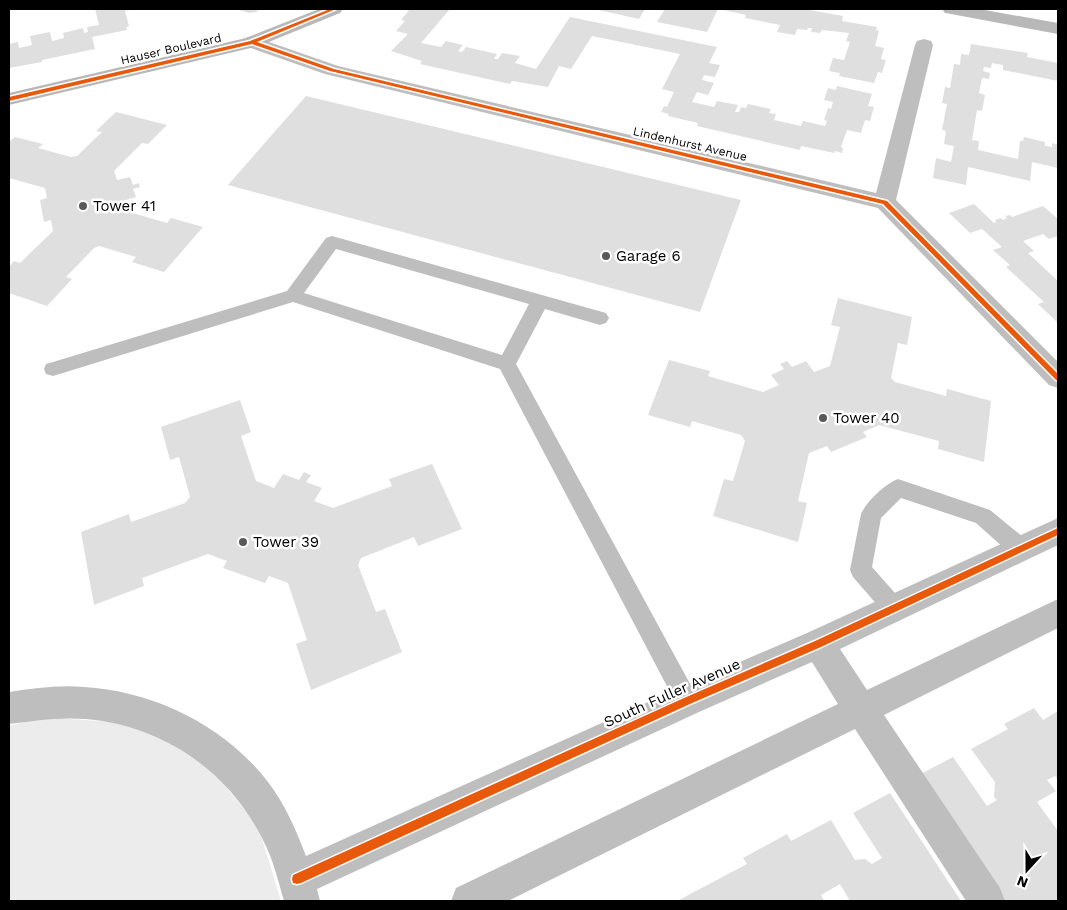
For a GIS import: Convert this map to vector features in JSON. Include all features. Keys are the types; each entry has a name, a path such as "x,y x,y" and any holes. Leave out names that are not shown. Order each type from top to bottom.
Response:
{"street":[{"name":"Hauser Boulevard","path":"9,99 252,42 334,9"},
{"path":"952,9 1058,29"},
{"name":"Lindenhurst Avenue","path":"252,42 332,70 885,202"},
{"path":"924,45 885,202 1058,378"},
{"name":"South Fuller Avenue","path":"299,890 687,701 818,644 1058,531"},
{"path":"469,901 1058,613"},
{"path":"818,644 987,901"},
{"path":"9,708 47,702 95,704 139,712 180,728 217,753 249,785 270,815 285,845 299,890"}],"lane":[{"path":"293,296 332,242 600,318"},
{"path":"53,369 293,296 507,364 687,701"},
{"path":"507,364 540,301"},
{"path":"894,608 861,570 871,514 898,488 983,516 1021,549"}],"shaded area":[{"path":"41,717 128,723 203,759 258,826 281,901 9,901 9,726"}],"building":[{"path":"95,9 129,9 125,11 129,26 126,27 127,30 92,37 95,49 9,68 9,44 18,42 19,48 32,45 30,36 50,32 52,41 64,38 63,33 83,28 84,33 88,32 87,27 99,25"},
{"path":"236,9 259,9 256,12 249,13"},
{"path":"410,9 450,9 421,43 441,47 446,41 463,45 458,51 462,52 466,47 497,54 494,59 498,59 502,53 520,56 515,63 536,69 570,17 717,47 709,63 720,65 715,77 704,75 702,80 714,83 708,95 697,92 692,102 714,107 717,101 738,105 735,112 739,112 741,107 746,108 748,104 771,109 769,113 776,114 774,120 801,126 803,121 825,126 827,121 824,120 828,108 831,109 833,102 824,100 828,88 836,90 837,86 872,94 868,106 874,107 870,121 865,120 861,133 847,130 841,147 843,148 842,153 801,146 800,150 697,126 698,123 668,116 669,114 661,112 664,106 667,107 674,92 662,89 680,54 592,36 571,69 559,66 548,87 512,81 510,84 420,64 422,61 391,51 408,34 396,31 405,21 401,20"},
{"path":"594,9 645,9 639,19"},
{"path":"665,9 718,9 707,32 657,22"},
{"path":"719,9 804,9 843,16 842,21 877,27 876,30 879,31 875,46 884,48 881,59 886,60 882,73 878,72 874,83 839,76 840,73 829,71 833,58 844,60 850,42 846,41 849,33 822,30 820,33 811,32 812,28 807,30 797,29 795,35 777,32 780,25 745,18 746,15"},
{"path":"971,44 1028,53 1027,57 1058,63 1058,81 1003,70 1003,65 992,63 991,68 984,67 983,71 990,73 989,79 982,78 979,93 985,95 982,111 977,110 972,140 979,141 978,150 1018,159 1020,141 1023,141 1024,137 1045,142 1045,146 1052,147 1052,143 1058,145 1058,168 1032,162 1030,181 968,167 966,185 933,178 936,158 951,162 954,146 944,144 946,131 942,130 947,104 942,103 945,87 950,88 954,64 960,65 961,54 969,55"},
{"name":"Garage 6","path":"306,96 741,200 700,312 228,185"},
{"name":"Tower 41","path":"116,112 167,125 148,144 142,143 114,171 117,180 130,177 133,185 139,183 140,187 133,189 136,197 122,201 126,211 167,223 171,218 203,227 164,272 132,262 136,257 99,246 94,248 66,277 72,279 47,306 9,293 9,267 14,261 20,263 53,231 51,220 44,222 40,200 47,198 45,188 9,178 9,142 15,137 43,144 38,148 71,157 77,156 102,132 96,131"},
{"path":"974,204 994,223 996,222 995,220 1007,218 1005,216 1010,215 1012,217 1043,206 1058,219 1058,236 1049,239 1043,234 1023,241 1034,251 1028,253 1058,281 1058,323 1038,304 1044,302 1006,267 1010,265 993,250 1002,247 982,229 970,233 949,213"},
{"name":"Tower 40","path":"838,298 912,317 907,345 898,343 891,378 895,382 946,396 947,389 991,401 984,462 938,449 939,441 879,425 863,432 867,437 831,452 827,446 809,453 798,501 807,503 798,542 713,516 724,479 733,481 745,441 741,435 692,421 690,427 648,415 669,360 710,371 708,376 763,392 779,385 771,375 784,369 780,364 787,361 792,367 806,361 814,372 830,366 840,327 831,325"},
{"name":"Tower 39","path":"240,400 251,432 241,436 256,481 274,488 283,474 299,480 304,472 311,475 306,482 322,488 314,501 333,508 392,486 389,479 432,464 462,529 418,546 414,537 361,558 358,565 376,612 385,609 402,652 311,690 296,644 307,640 288,583 269,576 265,583 223,568 227,561 208,554 142,578 144,586 94,605 81,532 129,514 131,522 185,503 190,497 179,457 170,460 161,427"},
{"path":"1034,708 1043,720 1058,711 1058,780 1055,776 1047,780 1056,791 1037,802 1058,831 1058,901 1000,901 917,776 953,757 987,806 997,800 994,797 995,782 971,749 1008,729 1004,724"},
{"path":"890,793 961,901 850,901 840,884 821,895 824,901 677,901 747,864 743,858 787,834 791,841 831,820 855,860 865,859 872,864 882,858 853,813"}],"cycle path":[{"path":"9,99 252,42 334,9"},
{"path":"252,42 332,70 885,202 1058,378"},
{"path":"297,879 687,701 818,644 1058,531"}],"place":[{"name":"Tower 41","path":"83,206"},
{"name":"Garage 6","path":"606,256"},
{"name":"Tower 40","path":"823,418"},
{"name":"Tower 39","path":"243,542"}]}
